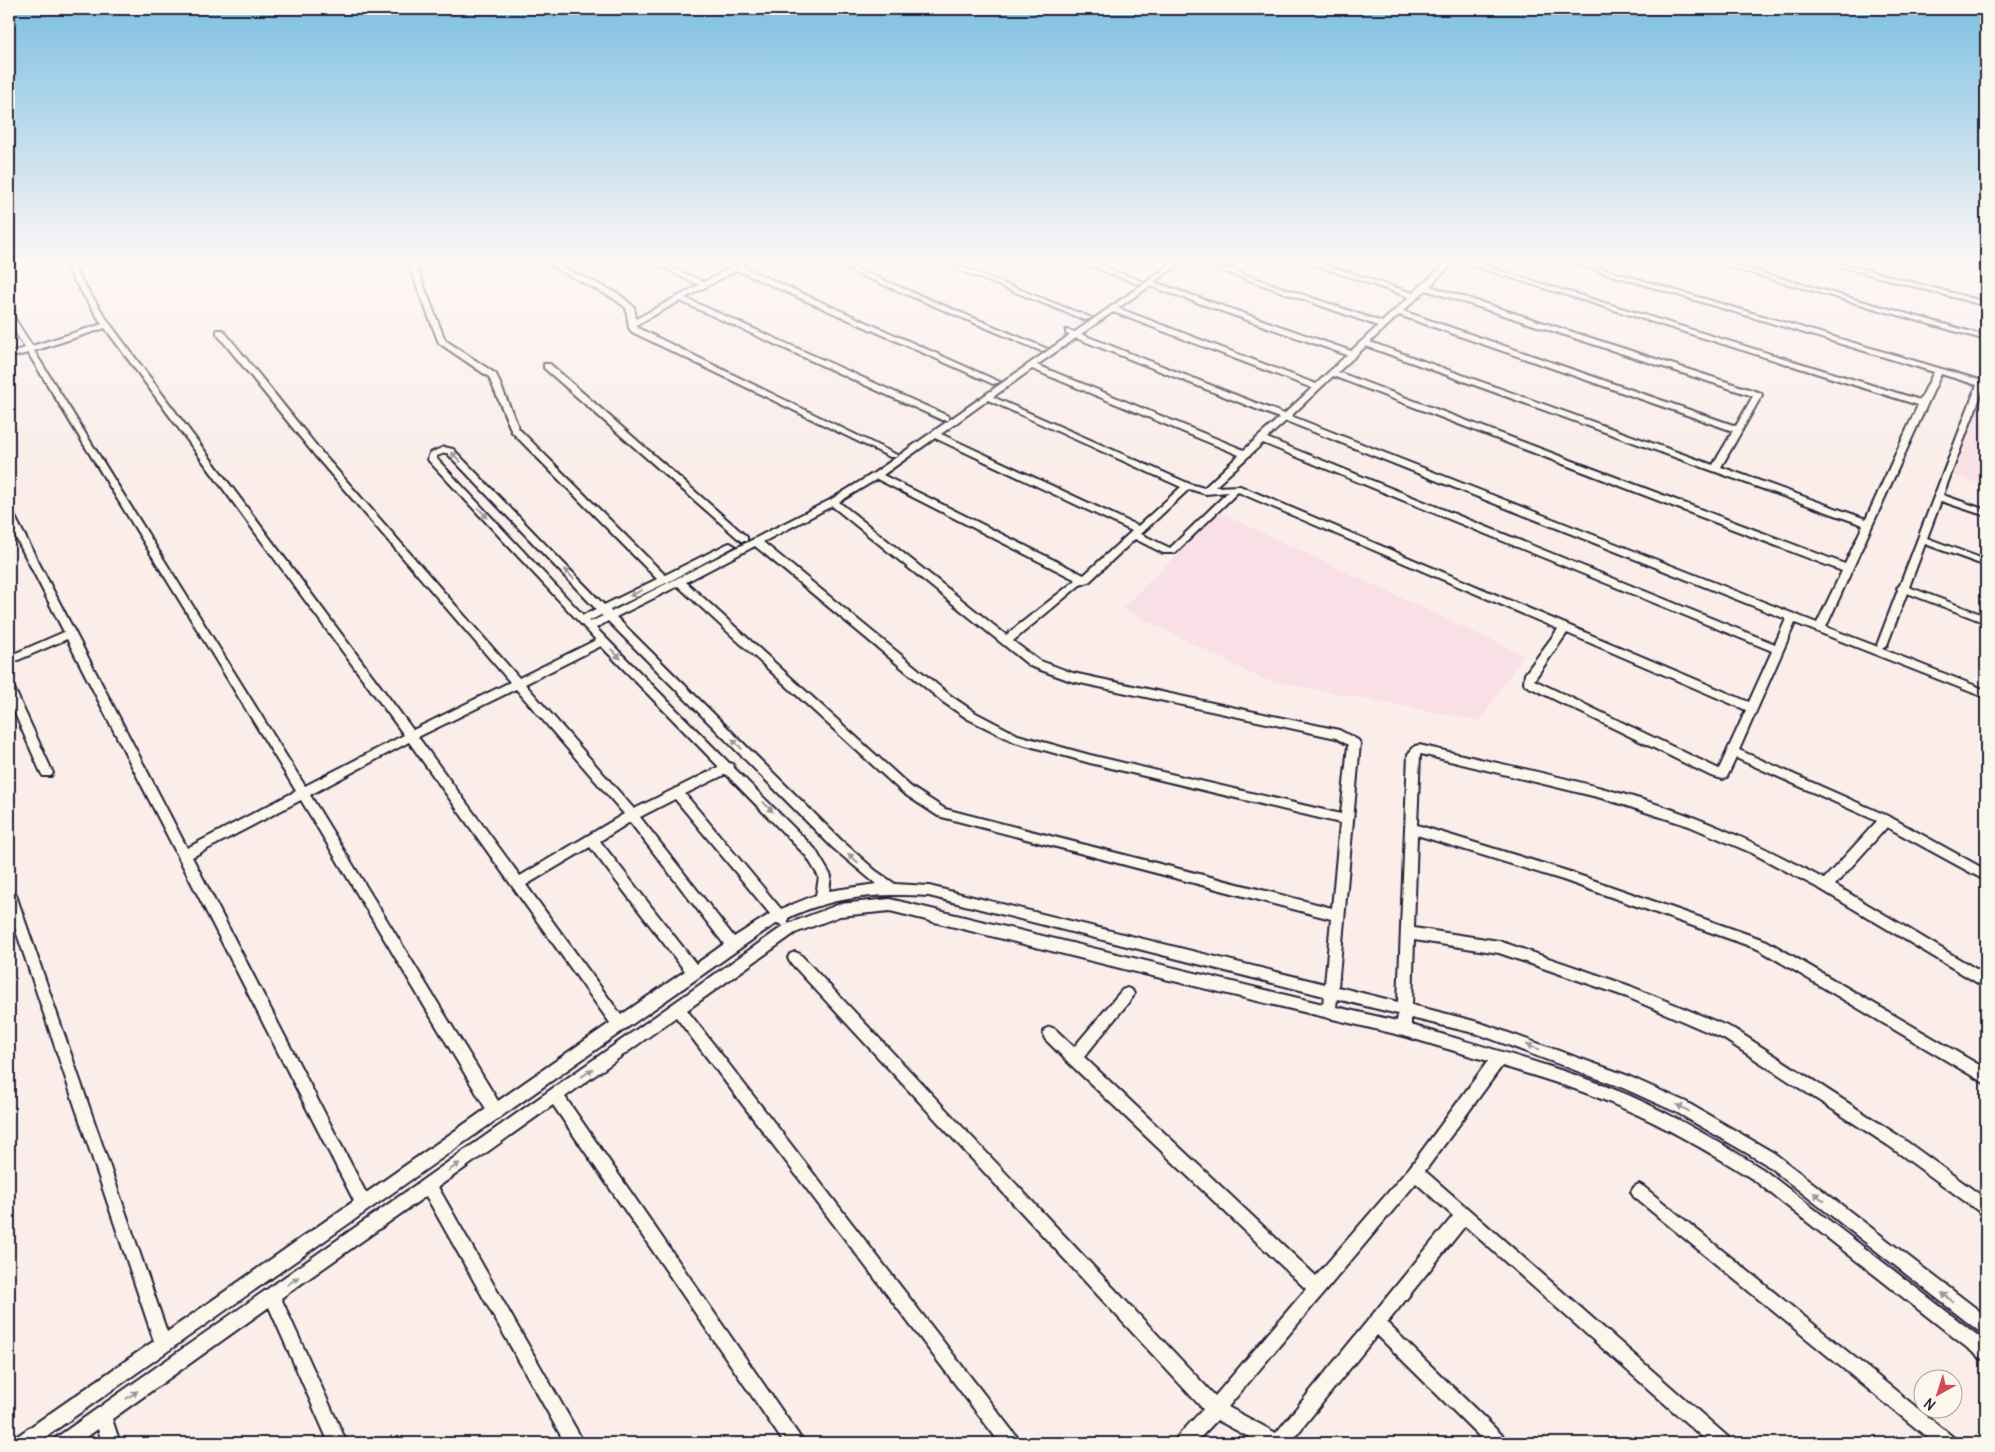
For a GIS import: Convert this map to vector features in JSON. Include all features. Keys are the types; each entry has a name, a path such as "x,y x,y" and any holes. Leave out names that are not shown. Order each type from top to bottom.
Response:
{"street":[{"path":"18,331 303,793 496,1112"},
{"path":"9,356 89,331"},
{"path":"111,331 411,736 620,1025"},
{"path":"438,331 442,340 493,376 515,430 664,580"},
{"path":"638,331 893,455"},
{"path":"753,331 945,418"},
{"path":"881,331 996,382"},
{"path":"1000,331 1044,349"},
{"path":"606,613 679,581 833,502 843,492 945,418 1044,349 1075,331"},
{"path":"585,624 664,580 877,475 1032,366 1075,331"},
{"path":"1075,331 1821,625 1986,694"},
{"path":"1169,331 1317,387"},
{"path":"1285,331 1352,354"},
{"path":"1206,491 1377,331"},
{"path":"1451,331 1739,430"},
{"path":"1562,331 1758,395 1716,468"},
{"path":"1687,331 1923,404"},
{"path":"1803,331 1984,385 1902,588 1882,645"},
{"path":"1960,331 1986,338"},
{"path":"220,332 320,456 632,815 733,945"},
{"path":"1364,343 1868,523"},
{"path":"547,366 744,540"},
{"path":"1032,366 1245,454"},
{"path":"1821,625 1938,371"},
{"path":"1332,373 1847,569"},
{"path":"987,397 1186,486 1206,491 1237,488 1752,708"},
{"path":"1287,415 1792,618 1821,625 1882,645 1986,686"},
{"path":"934,434 1137,533 1166,551 1172,550 1237,488"},
{"path":"1261,439 1778,649"},
{"path":"822,899 826,883 823,868 811,853 730,767 585,624 432,458 433,455 444,450 450,451 606,613 837,844 891,888"},
{"path":"877,475 1086,580"},
{"path":"1006,641 1076,584 1086,580 1186,486"},
{"path":"1939,497 1986,512"},
{"path":"833,502 1034,662 1071,677 1348,738 1354,743 1329,1010"},
{"path":"9,515 364,1205"},
{"path":"1922,540 1986,563"},
{"path":"757,542 947,699 972,716 1015,738 1090,759 1347,820"},
{"path":"679,581 907,790 942,813 1338,915"},
{"path":"1902,588 1986,620"},
{"path":"1564,629 1529,676 1529,682 1715,773 1723,774 1792,618"},
{"path":"9,660 69,634"},
{"path":"183,856 411,736 603,641"},
{"path":"9,688 47,773"},
{"path":"1404,1029 1410,828 1414,754 1419,749 1605,794 1693,822 1756,849 1826,886 1986,982"},
{"path":"1733,752 1886,820 1986,876"},
{"path":"518,884 632,815 730,767"},
{"path":"677,793 790,929"},
{"path":"1826,886 1886,820"},
{"path":"1410,828 1564,875 1762,945 1986,1077"},
{"path":"592,840 695,973"},
{"path":"22,1443 733,945 779,916 837,893 891,888 929,891 1478,1028 1626,1082 1681,1107 1769,1158 1986,1326"},
{"path":"11,898 163,1344"},
{"path":"63,1443 790,929 840,910 890,905 1144,968 1404,1029 1557,1076 1624,1101 1676,1126 1759,1175 1986,1352"},
{"path":"1407,932 1499,947 1630,992 1729,1034 1894,1141 1986,1208"},
{"path":"795,958 1215,1409 1278,1443 1464,1215"},
{"path":"1074,1058 1127,994"},
{"path":"677,1008 1011,1443"},
{"path":"1050,1034 1318,1289"},
{"path":"1183,1443 1215,1409 1318,1289 1415,1172 1498,1059"},
{"path":"555,1095 794,1443"},
{"path":"1415,1172 1722,1443"},
{"path":"428,1185 575,1443"},
{"path":"1639,1192 1947,1443"},
{"path":"272,1296 338,1443"},
{"path":"1376,1324 1498,1443"},
{"path":"102,1416 110,1443"}],"shaded area":[{"path":"1986,387 1986,486 1954,475"},
{"path":"1220,513 1523,655 1480,721 1262,679 1122,608"}]}
